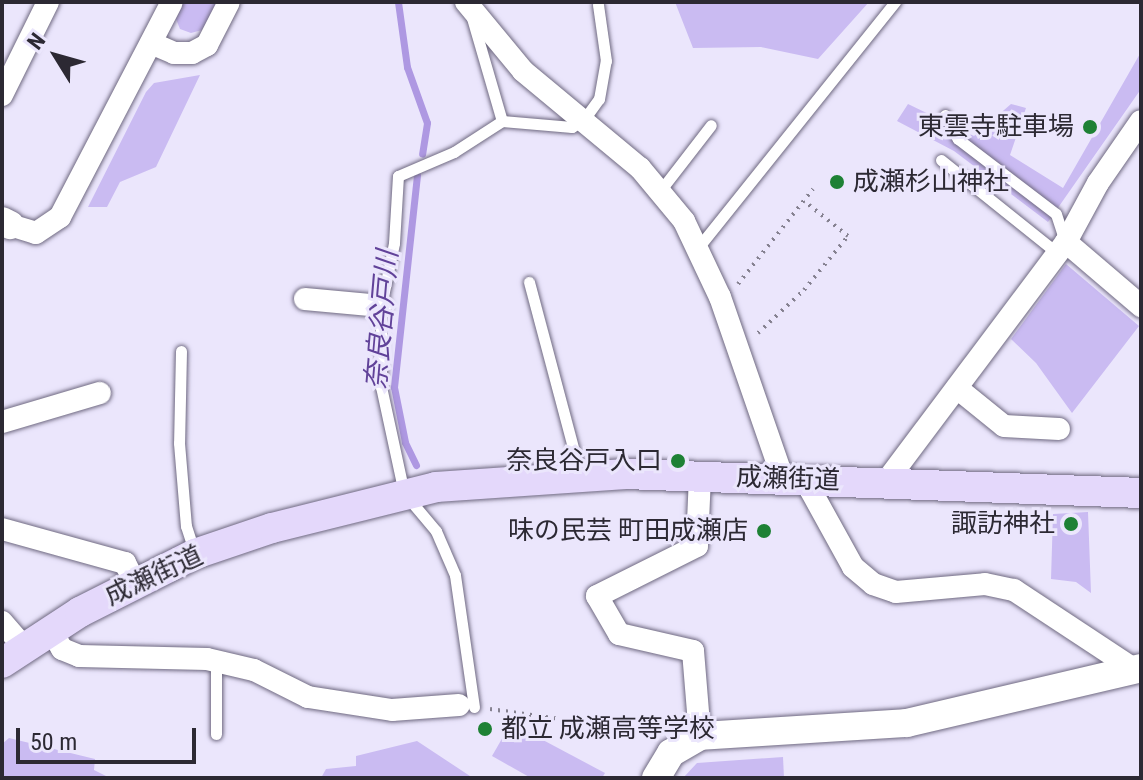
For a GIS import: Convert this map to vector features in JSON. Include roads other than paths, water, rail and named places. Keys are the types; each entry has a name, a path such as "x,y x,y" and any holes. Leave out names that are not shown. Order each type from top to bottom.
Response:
{"main road":[{"name":"成瀬街道","path":"13,655 135,583 195,554 417,490 580,474 1141,493"}],"street":[{"path":"2,95 48,2"},
{"path":"6,223 36,233 60,217 172,2"},
{"path":"151,43 174,53 192,53 207,45 229,2"},
{"path":"468,4 523,71 585,118 660,191 684,221 794,480 853,567 873,584 896,592 985,584 1014,590 1137,668"},
{"path":"885,483 1061,248 1098,183 1141,121"},
{"path":"1061,248 1141,306"},
{"path":"305,299 381,306"},
{"path":"957,388 1004,426 1059,429"},
{"path":"2,422 100,393"},
{"path":"700,476 697,546 597,596 619,634 693,651 700,736"},
{"path":"2,529 125,563 135,583"},
{"path":"2,622 13,655"},
{"path":"51,630 62,649 79,656 216,661 254,670 308,697 392,710 467,706"},
{"path":"656,778 671,753 700,736 907,723 1137,668"}],"lane":[{"path":"697,249 895,2"},
{"path":"468,4 502,121"},
{"path":"467,706 455,575 417,490 381,387 381,306 394,243 398,176 454,152 502,121 572,127 585,118 599,99 606,61 598,5"},
{"path":"945,115 958,139 1056,214 1061,248"},
{"path":"660,191 711,125"},
{"path":"941,160 1061,248"},
{"path":"529,282 580,474"},
{"path":"181,351 179,443 186,526 195,554"},
{"path":"216,661 216,734"}],"waterway":[{"name":"奈良谷戸川","path":"398,2 407,67 427,123 422,154"},
{"name":"奈良谷戸川","path":"416,465 405,442 394,387 417,175"}],"place":[{"name":"東雲寺駐車場","path":"1090,127"},
{"name":"成瀬杉山神社","path":"837,182"},
{"name":"奈良谷戸入口","path":"678,461"},
{"name":"諏訪神社","path":"1071,524"},
{"name":"味の民芸 町田成瀬店","path":"764,531"},
{"name":"都立 成瀬高等学校","path":"485,729"}]}
